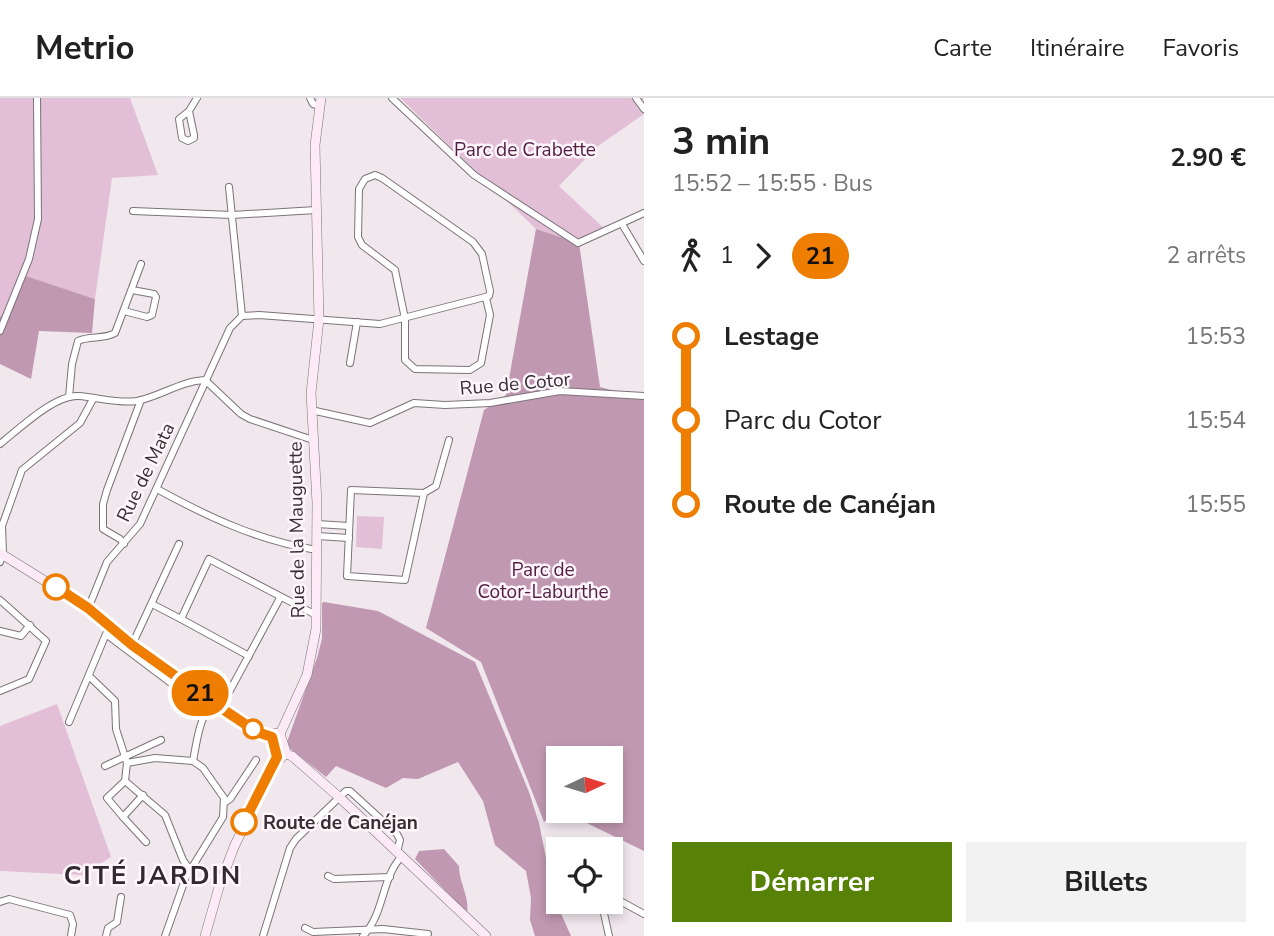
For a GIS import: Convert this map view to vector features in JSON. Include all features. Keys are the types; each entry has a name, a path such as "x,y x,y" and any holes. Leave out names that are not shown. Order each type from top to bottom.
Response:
{"street":[{"path":"0,331 23,275 38,219 37,98"},
{"path":"189,111 197,98"},
{"path":"310,98 313,104 322,102"},
{"path":"392,98 474,175 579,243 644,213"},
{"path":"636,98 644,109"},
{"name":"Rue de la Mauguette","path":"276,736 309,667 314,648 317,524 311,383 319,319 316,164 322,102"},
{"path":"371,176 382,178 473,242 483,259 490,291 487,297 490,315 481,363 472,370 411,368 405,360 405,319 393,267 368,250 358,237 359,189 362,181 371,176"},
{"path":"229,187 242,316 380,324 487,297"},
{"path":"133,211 232,215 316,210"},
{"path":"622,224 644,261"},
{"path":"69,397 72,364 78,341 86,337 112,336 141,264"},
{"path":"124,311 147,317 152,315 156,298 154,294 132,289"},
{"name":"Rue de Mata","path":"88,608 107,562 140,524 230,328 242,316"},
{"path":"350,363 357,323"},
{"path":"0,444 53,404 69,397 114,402 141,400 194,380 205,380 241,414 250,419 313,440"},
{"name":"Rue de Cotor","path":"311,410 370,423 414,403 445,405 490,402 560,391 644,396"},
{"path":"93,399 80,423 22,470 2,526 1,556 88,608 132,645 257,732 276,736 281,755 244,823 226,867 205,936"},
{"path":"124,544 103,529 103,504 141,400"},
{"path":"424,493 405,580 347,576 351,490 424,493 436,486 449,440"},
{"path":"157,489 236,528 268,540 317,550"},
{"path":"317,524 349,526"},
{"path":"317,536 349,538"},
{"path":"132,645 179,544"},
{"path":"181,619 209,559 316,615"},
{"path":"193,761 204,713 216,705 249,656 280,598"},
{"path":"0,600 44,637 46,644 29,679 0,691"},
{"path":"152,604 249,656"},
{"path":"0,631 21,636 30,625"},
{"path":"69,723 106,634 171,682 204,713"},
{"path":"89,676 115,701 116,729 126,760 125,780 107,798 146,842"},
{"path":"126,760 161,740"},
{"path":"281,755 292,756 339,797 486,936"},
{"path":"105,766 126,760 155,758 193,761 203,768 222,795 224,811 219,824 190,870 164,936"},
{"path":"224,803 230,799 256,760"},
{"path":"125,780 165,815 183,860 190,870"},
{"path":"122,817 143,795"},
{"path":"263,936 290,848 339,797"},
{"path":"366,933 377,917 393,866 400,854"},
{"path":"328,876 334,879 390,877"},
{"path":"106,936 108,928 117,922 121,897"},
{"path":"0,902 9,899 70,915 71,936"},
{"path":"623,903 644,914"},
{"path":"604,914 609,936"},
{"path":"305,929 313,932 366,933 383,929 428,936"}],"green space":[{"path":"0,98 130,98 158,175 112,178 95,299 23,275 4,318 0,316"},
{"name":"Parc de Crabette","path":"400,98 643,98 644,114 598,146 559,186 607,231 579,243 536,229"},
{"name":"Parc de Cotor-Laburthe","path":"536,229 579,243 600,387 644,393 644,851 623,841 623,837 615,837 587,823 623,823 623,746 546,746 544,822 481,662 426,628 484,410 506,395"},
{"path":"23,275 95,299 92,333 39,331 31,379 0,364 0,316 3,318"},
{"path":"357,516 384,517 382,549 356,547"},
{"path":"322,603 378,611 475,662 529,792 539,823 546,858 546,914 561,914 571,936 535,936 530,920 531,898 526,871 495,845 483,801 458,762 418,779 403,778 386,788 336,766 326,777 288,747 287,742 322,639"},
{"path":"57,704 111,857 82,875 0,871 0,726"},
{"path":"444,849 459,866 467,913 415,859 419,851"}],"bus line":[{"name":"21","path":"56,587 212,702 257,732 272,737 277,757 244,822"}],"place":[{"name":"Route de Canéjan","path":"244,822"}],"district":[{"name":"CITÉ JARDIN","path":"153,875"}]}
